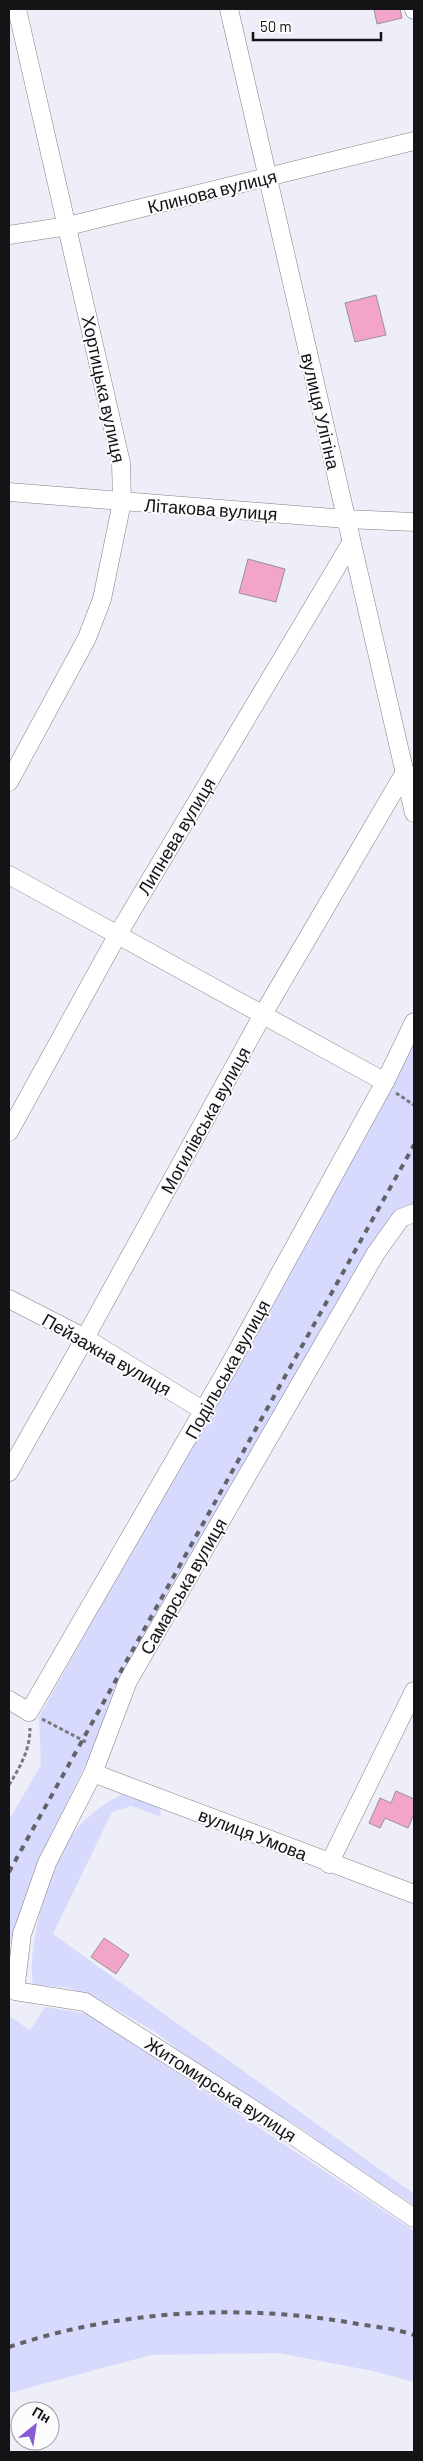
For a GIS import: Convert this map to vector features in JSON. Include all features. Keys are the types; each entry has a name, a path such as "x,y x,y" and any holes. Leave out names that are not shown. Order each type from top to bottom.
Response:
{"street":[{"name":"Хортицька вулиця","path":"9,782 87,638 102,599 122,502 121,463 17,9"},
{"name":"вулиця Улітіна","path":"229,9 414,812"},
{"name":"Клинова вулиця","path":"9,236 68,226 414,141"},
{"name":"Літакова вулиця","path":"9,492 346,519 414,522"},
{"name":"Липнева вулиця","path":"9,1132 118,934 351,544"},
{"name":"Могилівська вулиця","path":"9,1472 262,1016 405,772"},
{"path":"9,875 118,934 262,1016 385,1082"},
{"name":"Подільська вулиця","path":"30,1712 204,1411 385,1082 414,1022"},
{"name":"Самарська вулиця","path":"15,1991 22,1934 47,1862 93,1773 128,1681 376,1253 401,1218 414,1213"},
{"name":"Пейзажна вулиця","path":"9,1298 85,1338 204,1411"},
{"path":"330,1864 414,1691"},
{"path":"9,1700 30,1712"},
{"name":"вулиця Умова","path":"93,1773 330,1864 414,1894"},
{"name":"Житомирська вулиця","path":"15,1991 85,2002 279,2126 414,2218"}],"path":[{"path":"9,1785 22,1762 30,1742 30,1712 102,1749"}],"shaded area":[{"path":"414,1040 414,1203 377,1235 94,1747 40,1858 9,1947 9,1820 41,1765 39,1717"},
{"path":"130,1791 160,1807 161,1817 131,1806 112,1812 53,1934 414,2194 414,2205 362,2173 299,2127 235,2092 200,2068 157,2033 97,1998 66,1987 33,1985 32,1967 38,1923 52,1876 61,1855 71,1837 87,1818 111,1800"},
{"path":"45,2007 89,2014 414,2231 414,2382 373,2371 278,2353 151,2355 9,2393 9,2016 30,2030"}],"building":[{"path":"374,9 400,9 402,18 377,24"},
{"path":"376,295 386,335 355,342 345,303"},
{"path":"248,559 285,569 276,602 239,593"},
{"path":"396,1791 414,1799 414,1814 408,1828 385,1818 380,1828 369,1823 380,1798 391,1803"},
{"path":"104,1938 129,1955 116,1974 91,1957"}],"railway":[{"path":"9,1872 414,1145"},
{"path":"9,2347 94,2325 138,2318 226,2312 315,2317 387,2328 414,2335"}]}
